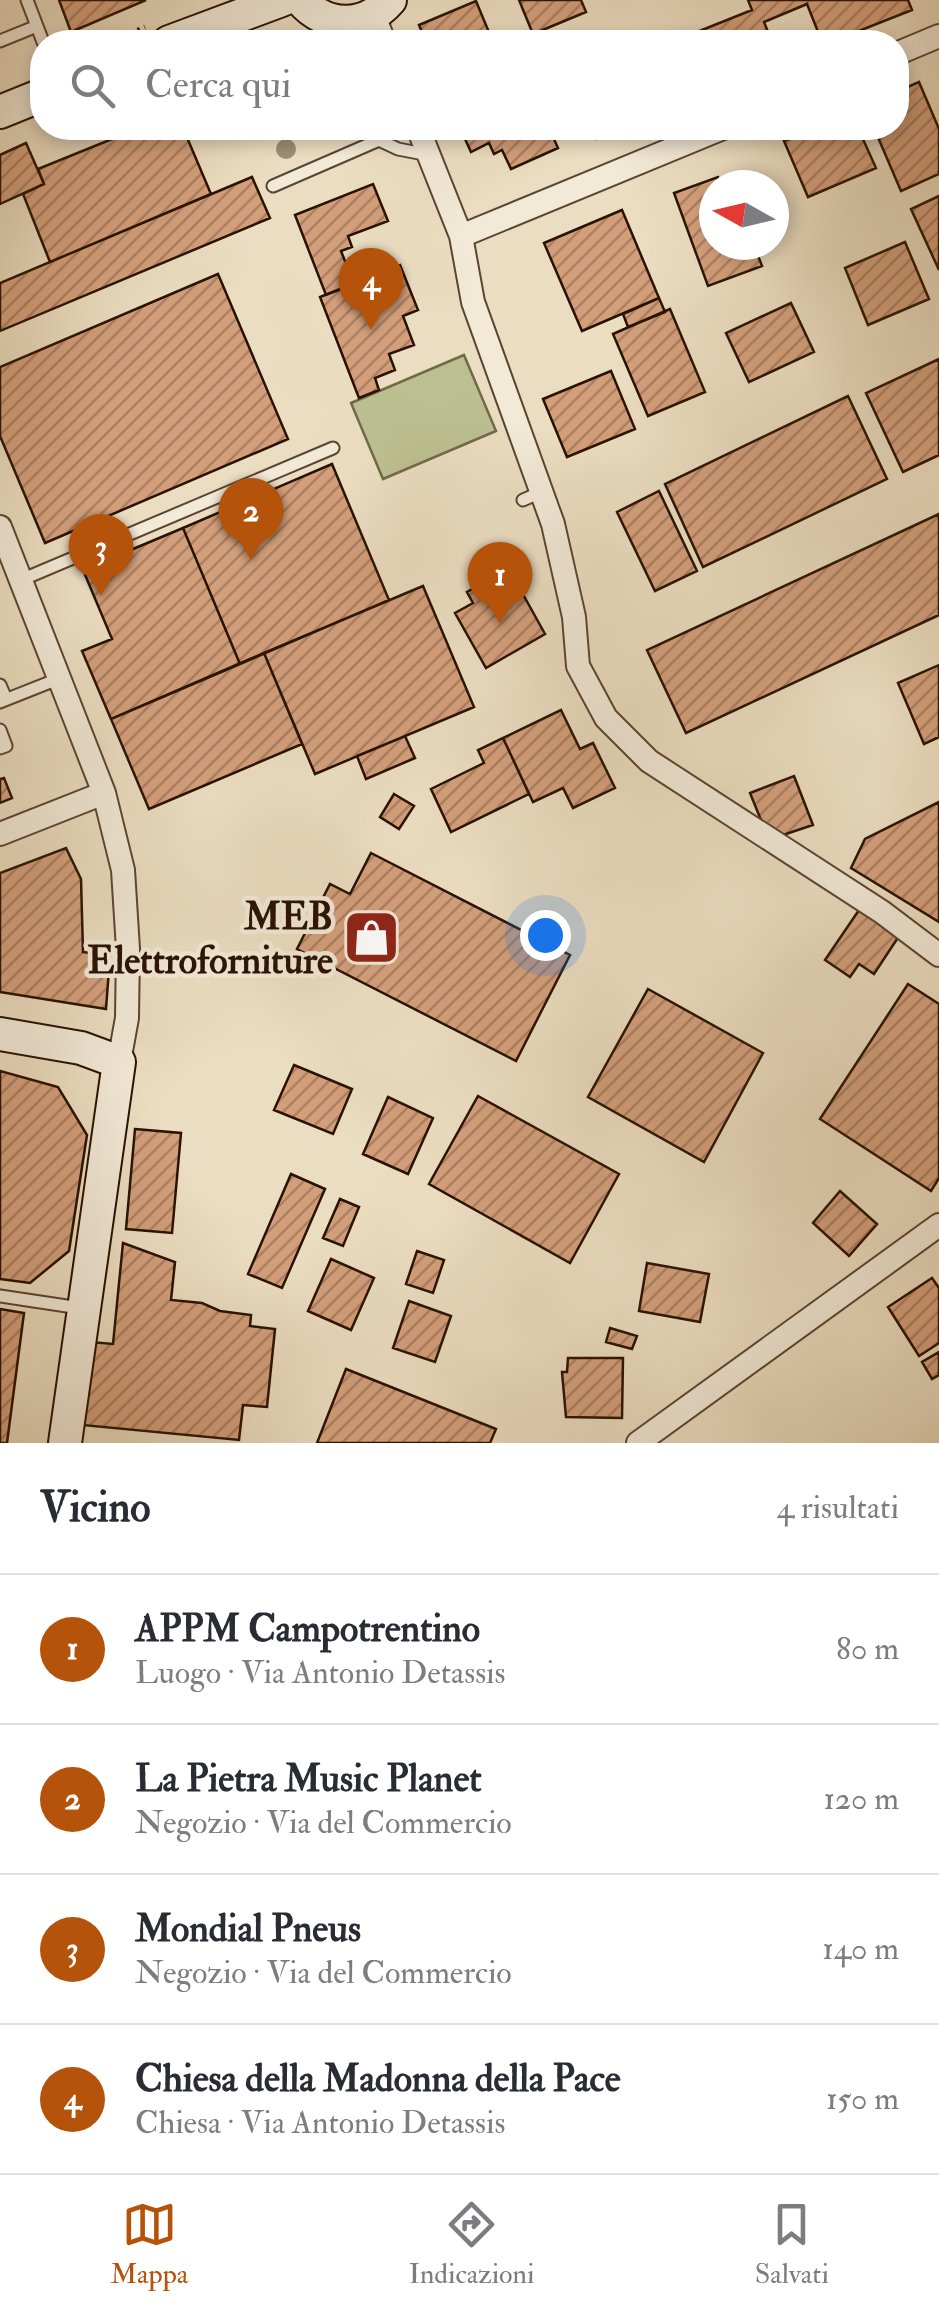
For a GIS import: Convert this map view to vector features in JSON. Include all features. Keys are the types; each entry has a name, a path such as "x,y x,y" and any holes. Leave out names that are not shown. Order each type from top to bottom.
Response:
{"street":[{"path":"201,30 282,0"},
{"path":"302,0 329,20 383,19"},
{"path":"909,49 939,36"},
{"path":"0,112 30,100"},
{"path":"423,140 462,236 473,302 532,496 553,524 574,616 578,666 606,718 648,762 882,912 939,954"},
{"path":"462,236 694,140"},
{"path":"0,527 104,793 123,870 127,1018 65,1443"},
{"path":"0,834 104,793"},
{"path":"0,1034 81,1048 119,1062"},
{"path":"638,1443 939,1225"}],"lane":[{"path":"27,0 38,30"},
{"path":"0,41 36,26"},
{"path":"273,186 379,140 398,149 429,155"},
{"path":"20,580 333,448"},
{"path":"0,685 3,701 58,679"},
{"path":"0,730 6,746 0,748"},
{"path":"0,1296 84,1309"}],"green space":[{"path":"464,355 496,431 383,479 351,403"}],"building":[{"path":"59,0 146,0 76,30 70,30"},
{"path":"519,0 581,0 586,12 543,30 531,30"},
{"path":"748,0 908,0 912,10 861,30 817,30 807,4 764,22 767,30 702,30 752,10"},
{"path":"476,1 488,30 421,30 419,25"},
{"path":"919,82 939,129 939,174 901,191 879,140 909,140 909,86"},
{"path":"109,140 188,140 211,194 50,262 23,194 44,184 38,169"},
{"path":"466,140 554,140 558,148 511,169 502,150 494,154 489,143 471,152"},
{"path":"863,140 876,168 808,197 784,141"},
{"path":"26,143 44,184 0,204 0,155"},
{"path":"252,177 270,218 0,331 0,283"},
{"path":"373,184 388,221 348,236 352,247 341,251 354,284 326,295 295,215"},
{"path":"699,184 699,260 760,260 762,266 708,286 674,193"},
{"path":"939,196 939,270 911,209"},
{"path":"622,210 659,298 582,331 544,243"},
{"path":"905,242 929,299 868,325 845,268"},
{"path":"400,265 418,310 403,316 414,345 389,354 395,370 375,378 379,390 359,398 320,297"},
{"path":"218,274 288,439 45,543 0,436 0,367"},
{"path":"659,298 665,312 628,327 623,314"},
{"path":"791,303 814,352 749,382 726,333"},
{"path":"670,309 705,392 648,416 613,334"},
{"path":"939,359 939,455 903,472 866,393"},
{"path":"611,371 635,429 567,457 543,399"},
{"path":"848,396 887,479 703,567 665,484"},
{"path":"332,464 389,600 240,664 183,528"},
{"path":"659,491 697,571 655,591 617,512"},
{"path":"939,514 939,615 686,733 647,650"},
{"path":"183,528 240,664 111,719 82,651 112,639 83,570"},
{"path":"490,579 497,590 515,580 545,634 486,668 455,613 473,603 467,592"},
{"path":"423,586 474,707 315,774 264,653"},
{"path":"264,653 302,744 149,809 111,719"},
{"path":"939,665 939,737 924,744 898,683"},
{"path":"561,710 580,749 593,743 615,788 573,808 563,788 533,802 503,738"},
{"path":"405,736 415,758 366,779 357,756"},
{"path":"503,738 529,794 451,832 431,789 484,763 478,750"},
{"path":"794,776 813,825 774,838 765,830 750,793"},
{"path":"4,778 12,798 0,803 0,779"},
{"path":"394,794 414,806 399,829 380,817"},
{"path":"939,802 939,922 851,868 865,839"},
{"path":"66,848 81,879 83,952 110,956 106,1009 0,992 0,873"},
{"path":"371,853 570,955 516,1061 297,949 330,884 350,894"},
{"path":"859,910 899,936 874,974 859,964 850,977 825,960"},
{"path":"908,984 939,1004 939,1178 931,1191 820,1119"},
{"path":"648,989 763,1053 704,1162 588,1097"},
{"path":"294,1065 352,1089 333,1134 274,1110"},
{"path":"0,1071 58,1087 87,1135 69,1251 30,1283 0,1279"},
{"path":"478,1096 619,1174 570,1263 429,1184"},
{"path":"388,1097 433,1118 408,1174 363,1154"},
{"path":"135,1129 181,1133 172,1233 126,1229"},
{"path":"291,1174 325,1189 282,1288 248,1274"},
{"path":"840,1191 877,1224 849,1256 813,1223"},
{"path":"340,1199 359,1207 343,1246 323,1238"},
{"path":"123,1243 175,1262 171,1300 251,1315 250,1326 275,1329 267,1407 243,1405 239,1440 82,1425 91,1342 113,1344"},
{"path":"417,1251 444,1260 433,1293 406,1284"},
{"path":"331,1259 374,1278 351,1330 308,1311"},
{"path":"647,1263 709,1274 700,1322 639,1311"},
{"path":"932,1278 939,1288 939,1343 919,1356 888,1307"},
{"path":"409,1301 451,1316 435,1362 393,1348"},
{"path":"0,1309 24,1313 7,1443 0,1443"},
{"path":"610,1328 637,1336 632,1349 606,1342"},
{"path":"939,1352 939,1375 932,1379 922,1362"},
{"path":"568,1358 623,1358 622,1418 566,1417 562,1372 567,1372"},
{"path":"346,1369 496,1429 490,1443 317,1443"}],"place":[{"name":"Chiesa della Madonna della Pace","path":"371,330"},
{"name":"La Pietra Music Planet","path":"251,560"},
{"name":"Mondial Pneus","path":"101,596"},
{"name":"APPM Campotrentino","path":"500,624"},
{"name":"MEB Elettroforniture","path":"372,938"}]}
